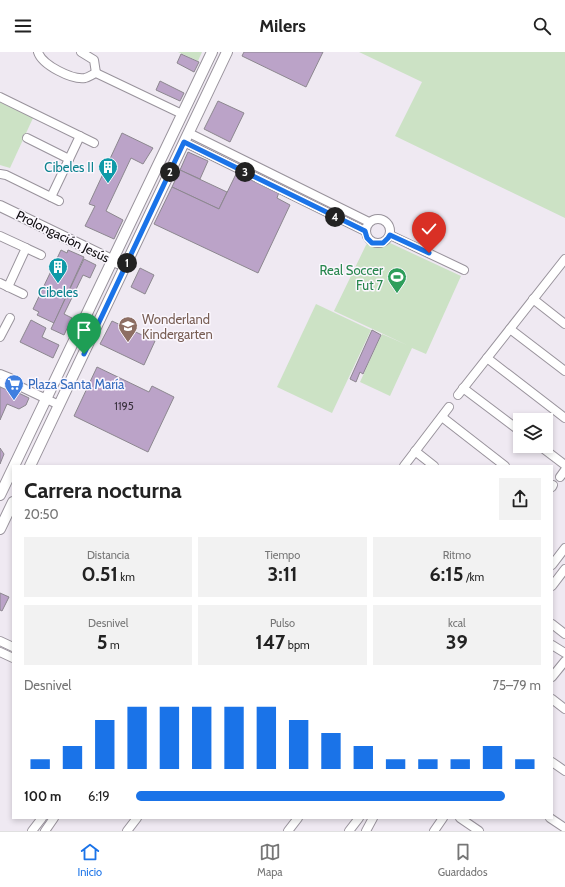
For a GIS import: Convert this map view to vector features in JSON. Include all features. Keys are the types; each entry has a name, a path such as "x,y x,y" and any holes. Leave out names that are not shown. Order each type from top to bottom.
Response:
{"street":[{"path":"38,52 45,63 73,77 86,78 96,73"},
{"path":"80,52 94,60 96,73"},
{"path":"14,465 212,52"},
{"path":"30,465 227,52"},
{"path":"96,73 182,114"},
{"path":"0,97 94,143"},
{"path":"50,197 80,136"},
{"path":"27,138 69,159"},
{"path":"187,138 369,222"},
{"path":"187,138 365,231"},
{"path":"0,174 59,201"},
{"name":"Prolongación Jesús","path":"0,206 125,267"},
{"path":"376,219 383,220 388,224 390,228 390,235 386,241 376,244 367,238 365,231 369,222 376,219"},
{"path":"390,235 464,270"},
{"path":"0,236 41,255"},
{"path":"8,287 26,248"},
{"path":"458,395 533,299 562,269 565,259"},
{"path":"0,282 23,294"},
{"path":"533,299 565,324"},
{"path":"1,334 10,318"},
{"path":"510,329 565,371"},
{"path":"487,358 565,418"},
{"path":"0,374 10,378 17,385 59,404"},
{"path":"0,382 7,385 17,385"},
{"path":"463,388 513,426"},
{"path":"405,465 449,407"},
{"path":"442,417 504,465"},
{"path":"415,451 433,465"},
{"path":"549,453 565,465"},
{"path":"0,495 12,469"},
{"path":"0,529 12,504"},
{"path":"553,564 565,548"},
{"path":"553,585 565,569"},
{"path":"553,625 565,634"},
{"path":"0,641 12,647"},
{"path":"553,646 565,653"},
{"path":"0,652 12,658"},
{"path":"553,676 565,661"},
{"path":"553,700 565,709"},
{"path":"553,763 565,771"},
{"path":"32,831 41,819"},
{"path":"44,831 53,819"},
{"path":"127,831 136,819"},
{"path":"288,831 297,819"},
{"path":"349,831 358,819"},
{"path":"366,831 373,819"},
{"path":"434,831 442,819"},
{"path":"462,819 480,831"},
{"path":"552,819 565,828"}],"green space":[{"path":"178,52 202,52 198,61"},
{"path":"359,52 565,52 565,218 395,136 422,82"},
{"path":"0,102 33,118 10,168 0,165"},
{"name":"Real Soccer Fut 7","path":"388,242 461,276 426,354 412,348 390,396 360,382 382,334 407,345 334,311 366,245 368,243 380,246"},
{"path":"316,304 371,330 332,413 277,387"}],"building":[{"path":"244,52 323,52 306,87 242,56"},
{"path":"181,54 199,62 194,72 177,63"},
{"path":"160,81 184,93 180,101 156,90"},
{"path":"218,101 244,113 230,142 204,129"},
{"name":"Cibeles II","path":"122,133 153,148 143,164 131,158 106,211 123,220 114,239 85,226 95,206 89,204"},
{"path":"188,152 208,161 200,179 180,170"},
{"path":"180,170 227,192 219,209 172,187"},
{"path":"237,172 279,192 277,198 290,205 258,273 154,224 172,187 219,209"},
{"name":"Cibeles","path":"61,250 67,253 68,250 84,257 54,323 37,315 39,312 33,309"},
{"path":"84,259 96,265 90,278 83,275 64,314 72,318 64,335 51,329"},
{"path":"140,268 154,275 145,294 131,287"},
{"path":"31,320 46,328 42,337 59,345 53,358 20,342"},
{"name":"Wonderland Kindergarten","path":"112,321 155,341 144,365 100,344"},
{"path":"372,330 381,335 363,374 360,372 356,382 350,379"},
{"path":"97,367 149,392 152,386 174,397 148,452 74,416"},
{"name":"Plaza Santa María","path":"0,384 29,398 26,405 19,409 7,404 0,420"},
{"path":"0,448 4,454 0,464"},
{"path":"0,593 9,597 2,611 0,610"}],"place":[{"name":"Cibeles II","path":"108,184"},
{"name":"Cibeles","path":"58,284"},
{"name":"Real Soccer Fut 7","path":"397,294"},
{"name":"Wonderland Kindergarten","path":"128,343"},
{"name":"Plaza Santa María","path":"14,401"}],"route":[{"path":"84,354 184,142 365,231 367,238 372,243 383,243 390,235 429,253"}]}
